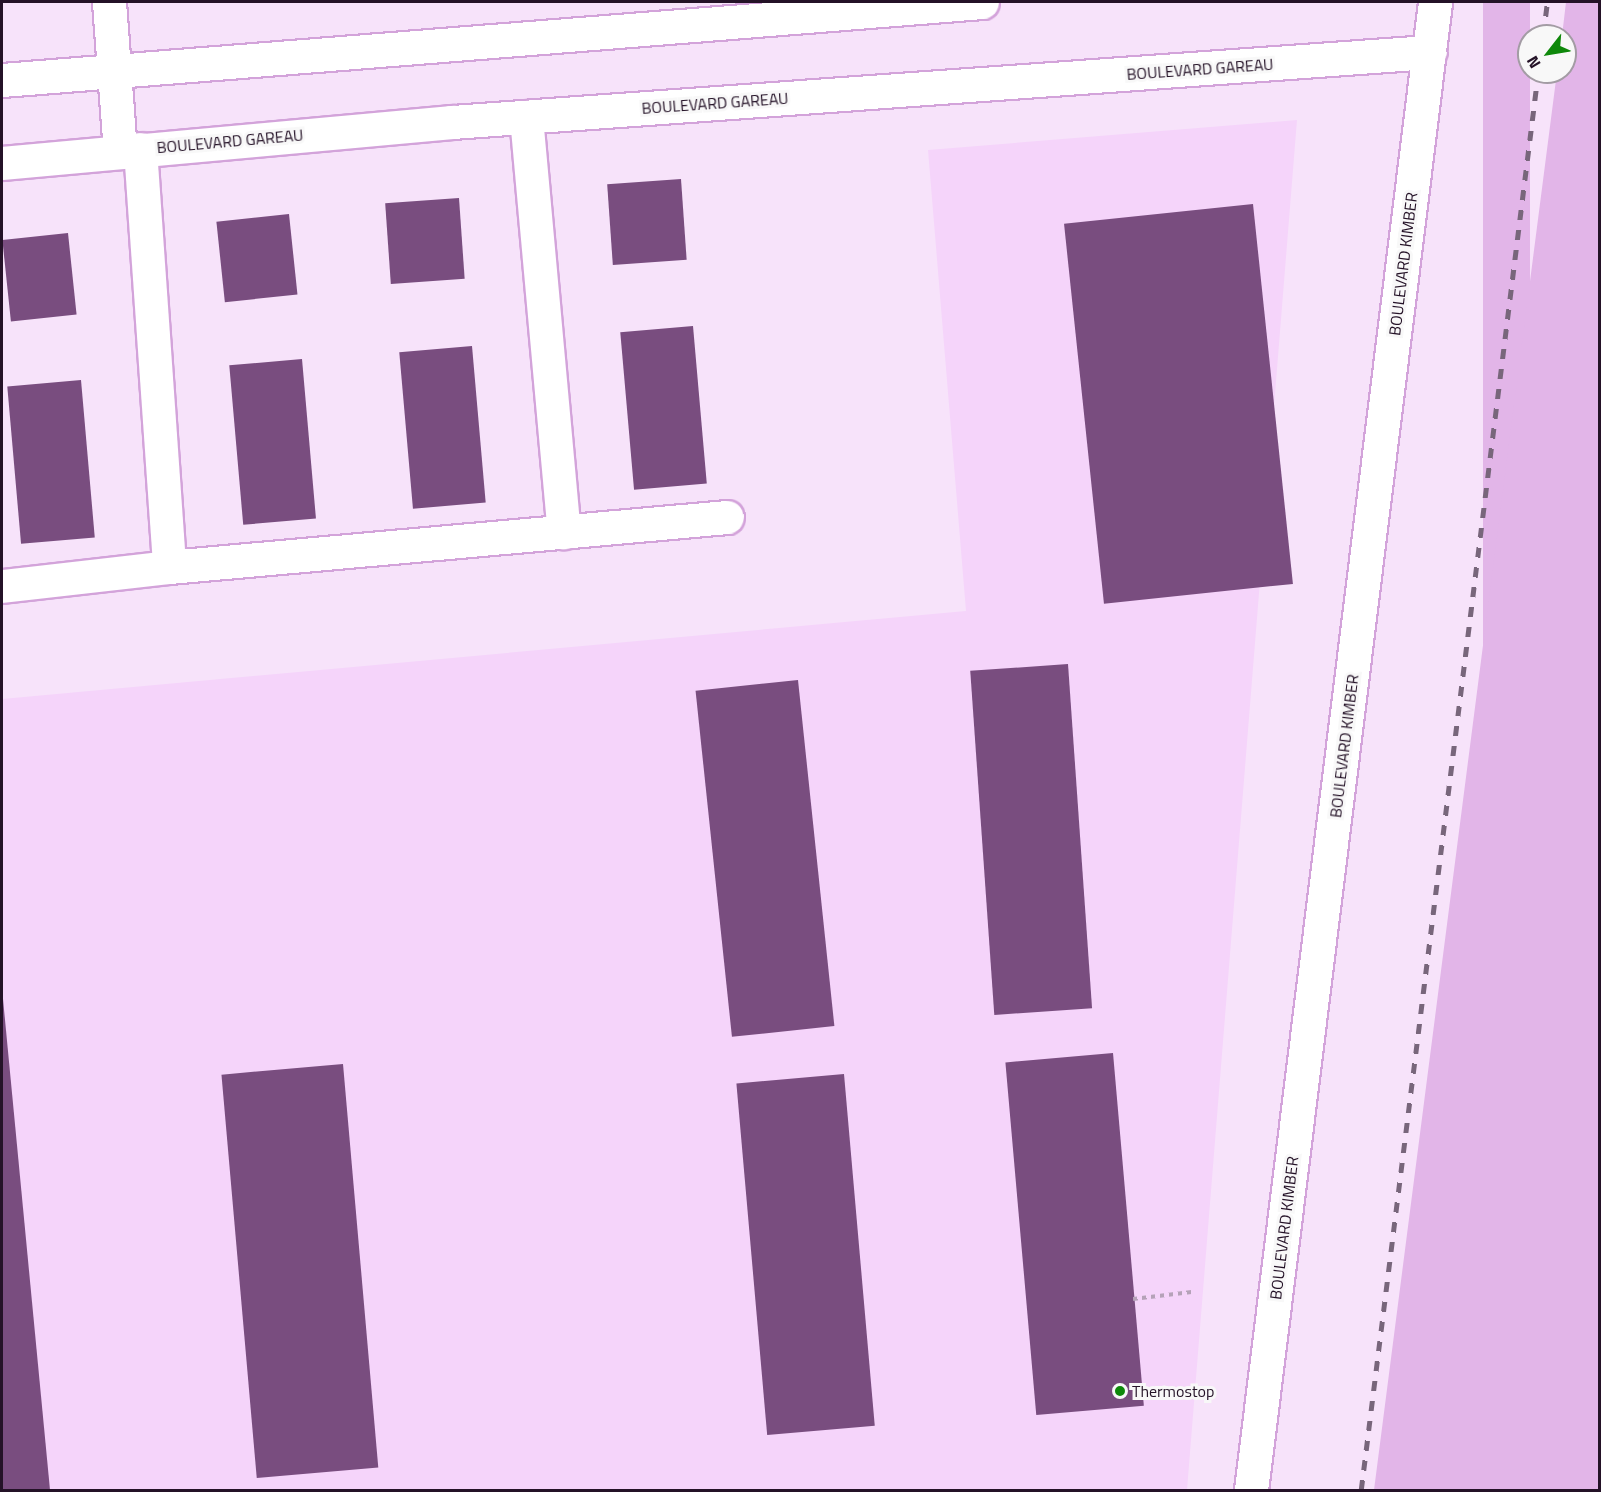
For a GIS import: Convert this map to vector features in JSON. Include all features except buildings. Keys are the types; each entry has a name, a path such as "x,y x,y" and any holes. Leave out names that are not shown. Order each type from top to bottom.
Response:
{"street":[{"path":"109,2 114,69 130,150 170,567"},
{"path":"2,80 114,69 982,2"},
{"name":"BOULEVARD KIMBER","path":"1251,1491 1436,2"},
{"name":"BOULEVARD GAREAU","path":"2,162 526,117 1429,52"},
{"path":"526,117 564,532"},
{"path":"2,586 170,567 727,517"}],"path":[{"path":"1132,1299 1191,1292"}],"shaded area":[{"path":"1483,2 1530,2 1530,24 1517,24 1517,84 1530,84 1530,1490 1483,1490"},
{"path":"1566,2 1600,2 1599,1490 1374,1490 1555,84 1577,84 1577,24 1563,24"},
{"path":"1297,120 1187,1490 2,1490 2,699 966,611 928,150"}],"railway":[{"path":"1544,24 1547,2"},
{"path":"1361,1490 1537,84"}],"place":[{"name":"Thermostop","path":"1120,1391"}]}
